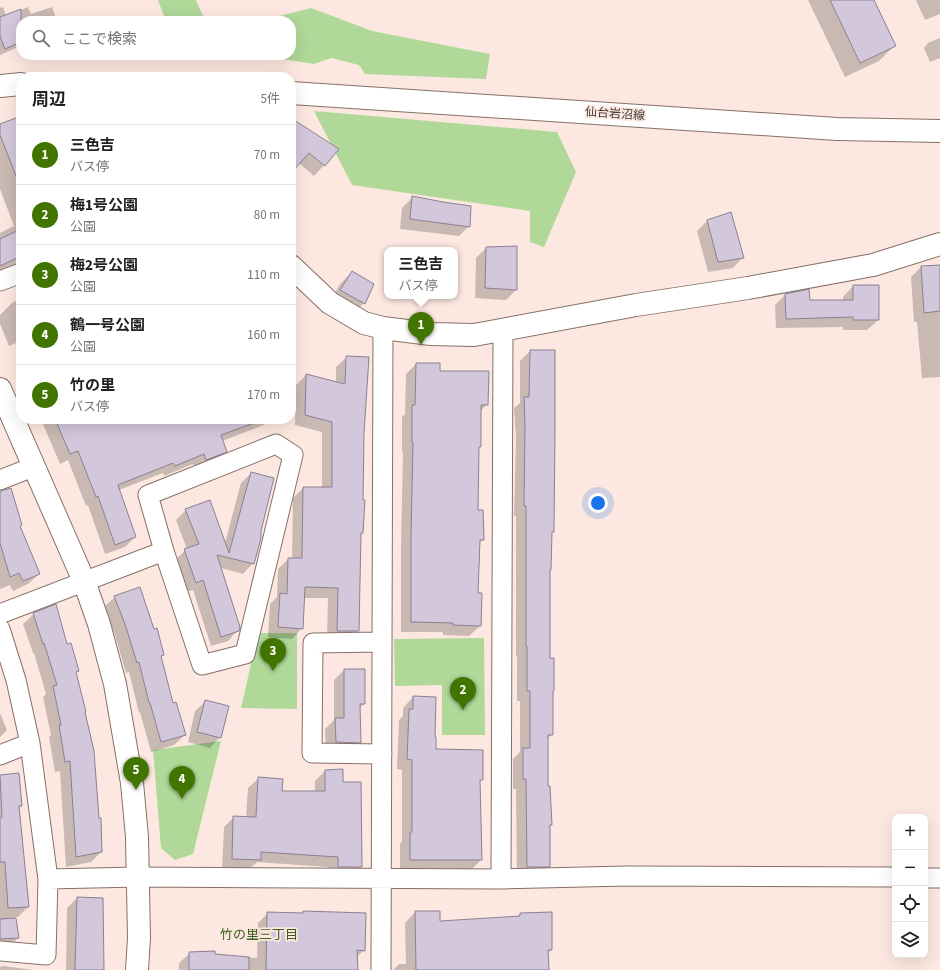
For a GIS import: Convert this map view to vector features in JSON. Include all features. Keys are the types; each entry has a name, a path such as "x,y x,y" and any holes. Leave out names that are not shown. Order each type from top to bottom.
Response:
{"street":[{"path":"0,86 16,84"},
{"name":"仙台岩沼線","path":"296,93 837,129 940,131"},
{"path":"296,271 330,303 364,323 383,328 431,334 474,335 636,306 727,292 873,265 940,244"},
{"path":"0,281 16,275"},
{"path":"381,970 380,879 382,754 383,328"},
{"path":"501,879 503,330"},
{"path":"10,400 16,417"},
{"path":"18,424 33,467 84,581 99,624 115,684 132,783 137,837 139,877 139,938 137,970"},
{"path":"276,444 293,455 245,654 202,665 164,551 148,495 276,444"},
{"path":"0,480 33,467"},
{"path":"0,614 164,551"},
{"path":"0,629 16,680 30,743 48,880 46,955 0,951"},
{"path":"382,642 313,643 312,753 382,754"},
{"path":"0,755 30,743"},
{"path":"48,880 139,877 380,879 501,879 627,876 892,878"},
{"path":"928,878 940,878"}],"green space":[{"path":"158,0 196,0 203,16 164,16"},
{"path":"311,8 372,31 490,54 486,79 365,74 359,65 331,58 314,64 289,60 296,60 296,16 280,16"},
{"path":"314,111 557,132 576,172 544,247 530,242 530,211 352,185"},
{"path":"258,633 297,633 297,709 241,708"},
{"path":"484,638 485,735 442,735 442,685 395,686 394,639"},
{"path":"221,741 193,854 175,860 161,848 153,750"}],"building":[{"path":"830,0 874,0 896,46 860,63"},
{"path":"21,9 21,16 16,16 16,44 5,49 0,36 0,17"},
{"path":"16,118 16,176 0,135 0,124"},
{"path":"296,121 339,149 325,166 309,153 296,167"},
{"path":"412,196 471,206 470,227 410,219"},
{"path":"731,212 744,258 718,262 707,220"},
{"path":"16,231 16,258 0,266 0,239"},
{"path":"517,246 517,290 485,288 486,247"},
{"path":"940,265 940,311 924,313 921,266"},
{"path":"352,271 374,284 365,304 340,290"},
{"path":"853,285 879,285 879,320 853,320 853,317 786,319 785,294 809,289 810,300 853,300"},
{"path":"530,350 555,350 554,532 552,532 550,570 550,658 554,658 554,691 553,735 548,735 548,786 550,786 552,825 550,825 550,867 527,867 526,779 523,779 523,748 530,748 530,691 527,691 526,646 524,397 529,397"},
{"path":"346,356 369,357 364,433 363,500 365,500 363,533 361,533 359,631 337,631 338,588 305,587 303,629 278,627 280,593 287,594 288,558 302,558 303,487 332,487 332,422 305,415 306,374 345,384"},
{"path":"416,363 440,363 440,371 489,371 488,405 481,405 481,447 479,447 478,510 483,510 484,540 480,540 478,593 482,593 481,626 453,625 453,623 411,622 412,405 415,405"},
{"path":"57,424 252,424 221,435 227,452 206,460 204,454 175,466 173,463 118,485 136,537 115,545 98,496 96,497 78,451 70,454"},
{"path":"251,472 274,478 254,564 217,555 240,627 239,631 221,637 203,580 196,583 184,549 199,544 185,509 210,500 229,553"},
{"path":"11,488 22,525 20,526 40,574 23,581 19,573 10,577 0,543 0,491"},
{"path":"140,587 154,629 157,628 164,655 161,656 173,703 176,702 186,735 161,742 149,703 139,662 137,663 125,624 114,596"},
{"path":"56,604 67,644 71,643 79,671 76,672 94,751 99,818 101,818 102,852 76,857 70,761 65,762 59,725 61,725 53,686 57,685 33,613"},
{"path":"344,669 365,669 365,704 360,704 361,743 336,742 335,718 344,718"},
{"path":"413,696 436,697 436,749 483,750 483,780 480,780 482,860 410,860 410,832 412,832 412,760 407,759 409,709 413,709"},
{"path":"205,700 229,706 221,738 197,732"},
{"path":"343,769 343,782 361,782 362,867 338,867 338,857 261,852 261,860 232,859 233,816 256,817 258,777 283,779 282,791 325,791 325,770"},
{"path":"19,773 22,806 19,806 29,907 8,908 5,862 0,862 0,818 2,817 0,775"},
{"path":"77,897 103,898 104,970 75,970"},
{"path":"303,911 366,913 365,951 357,950 358,970 266,970 267,912 303,913"},
{"path":"415,911 440,911 440,921 520,916 520,913 552,912 552,950 548,950 549,970 416,970"},
{"path":"16,918 19,938 0,939 0,919"},
{"path":"215,951 215,954 249,957 249,970 189,970 189,952"}],"place":[{"name":"三色吉","path":"421,345"},
{"name":"梅2号公園","path":"273,671"},
{"name":"梅1号公園","path":"463,710"},
{"name":"竹の里","path":"136,790"},
{"name":"鶴一号公園","path":"182,799"}],"district":[{"name":"竹の里三丁目","path":"259,935"}]}
